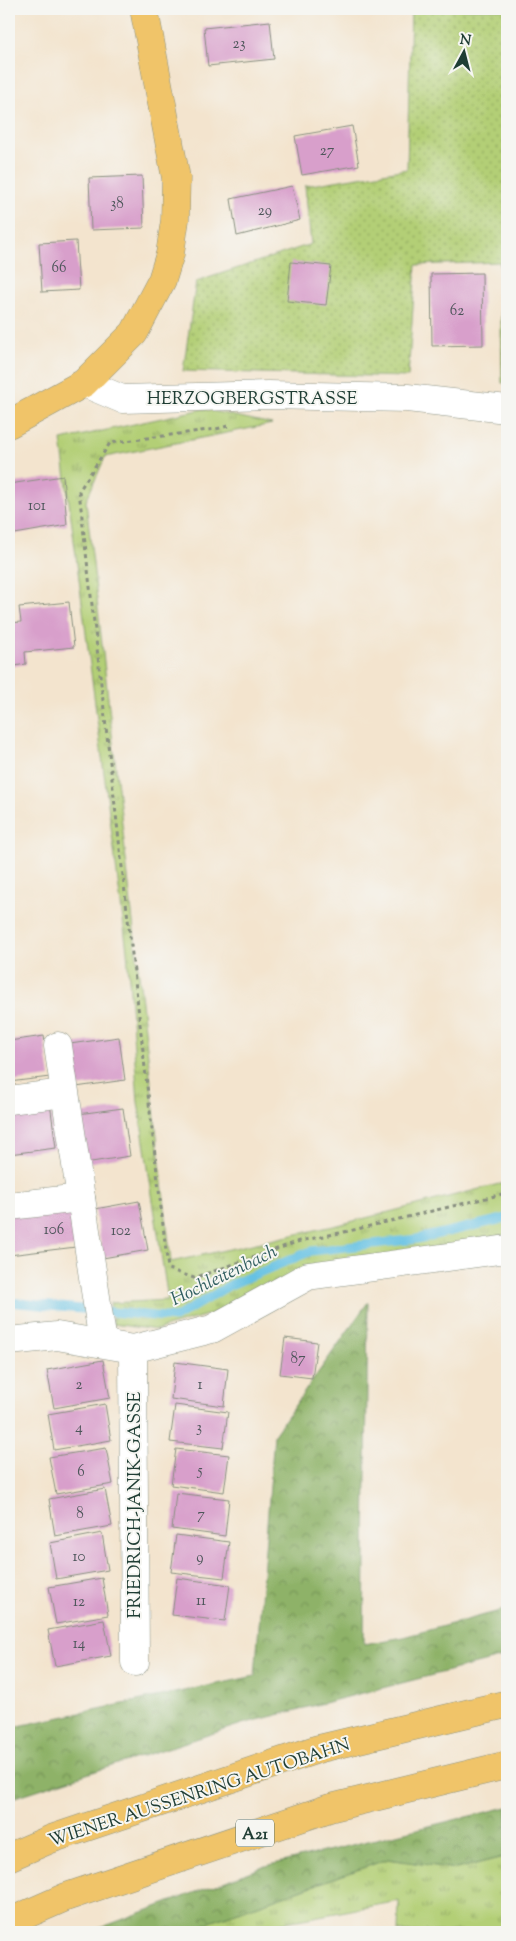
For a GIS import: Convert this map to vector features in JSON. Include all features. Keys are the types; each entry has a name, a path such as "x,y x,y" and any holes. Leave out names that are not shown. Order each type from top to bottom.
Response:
{"main road":[{"path":"9,424 84,383 134,333 162,280 170,254 176,220 176,178 144,9"},
{"name":"WIENER AUSSENRING AUTOBAHN","path":"9,1858 51,1839 318,1749 507,1704"},
{"name":"A21","path":"9,1922 66,1897 330,1808 507,1765"}],"street":[{"name":"HERZOGBERGSTRASSE","path":"84,383 122,399 268,395 407,398 507,409"},
{"path":"58,1046 102,1332"},
{"path":"9,1100 64,1093"},
{"path":"9,1206 81,1198"},
{"path":"9,1341 102,1332 134,1349 212,1329 308,1276 507,1249"},
{"name":"FRIEDRICH-JANIK-GASSE","path":"134,1349 135,1662"}],"path":[{"path":"234,424 216,429 110,443 79,490 168,1269 194,1278 300,1240 349,1231 507,1193"}],"green space":[{"path":"411,9 507,9 507,383 502,383 500,262 416,265 408,377 183,371 196,282 311,244 305,186 407,169"},
{"path":"203,409 272,424 105,457 86,501 171,1262 338,1225 507,1182 507,1234 467,1243 157,1330 113,1324 110,1303 168,1300 138,1102 127,951 61,440"},
{"path":"368,1302 364,1644 403,1637 507,1609 507,1656 242,1724 9,1799 9,1728 255,1676 274,1435"},
{"path":"507,1807 507,1856 456,1869 388,1859 182,1932 89,1932 266,1866"},
{"path":"507,1856 507,1932 398,1932 399,1901 271,1925 271,1932 182,1932 388,1859 456,1869"}],"building":[{"path":"270,21 274,59 208,66 204,28"},
{"path":"352,126 359,165 302,175 295,136"},
{"path":"142,176 144,228 91,230 89,178"},
{"path":"292,186 300,220 237,236 231,199"},
{"path":"76,241 79,290 42,292 39,243"},
{"path":"291,262 331,266 326,305 287,301"},
{"path":"482,273 483,345 432,346 431,274"},
{"path":"63,476 67,525 9,535 9,484"},
{"path":"69,602 74,647 25,652 26,664 9,667 9,623 21,622 19,607"},
{"path":"44,1036 50,1077 9,1082 9,1041"},
{"path":"119,1037 125,1080 76,1087 70,1044"},
{"path":"50,1103 56,1148 9,1154 9,1109"},
{"path":"123,1108 130,1156 85,1163 78,1114"},
{"path":"139,1201 148,1250 103,1258 95,1209"},
{"path":"71,1206 76,1247 9,1255 9,1214"},
{"path":"285,1338 317,1342 312,1378 280,1374"},
{"path":"103,1360 110,1398 54,1408 47,1370"},
{"path":"175,1362 228,1369 224,1406 171,1399"},
{"path":"105,1404 111,1440 54,1450 48,1414"},
{"path":"175,1405 228,1412 223,1448 170,1442"},
{"path":"106,1448 113,1484 56,1494 49,1457"},
{"path":"176,1449 229,1455 224,1492 171,1485"},
{"path":"105,1489 112,1526 55,1536 49,1499"},
{"path":"176,1493 229,1499 225,1536 172,1529"},
{"path":"102,1533 108,1570 56,1579 50,1543"},
{"path":"176,1535 229,1542 224,1578 171,1572"},
{"path":"102,1578 108,1615 56,1624 49,1587"},
{"path":"177,1578 230,1585 225,1621 172,1615"},
{"path":"104,1620 111,1656 55,1666 48,1630"}],"waterway":[{"name":"Hochleitenbach","path":"9,1302 175,1318 230,1285 311,1251 417,1239 507,1218"}]}
